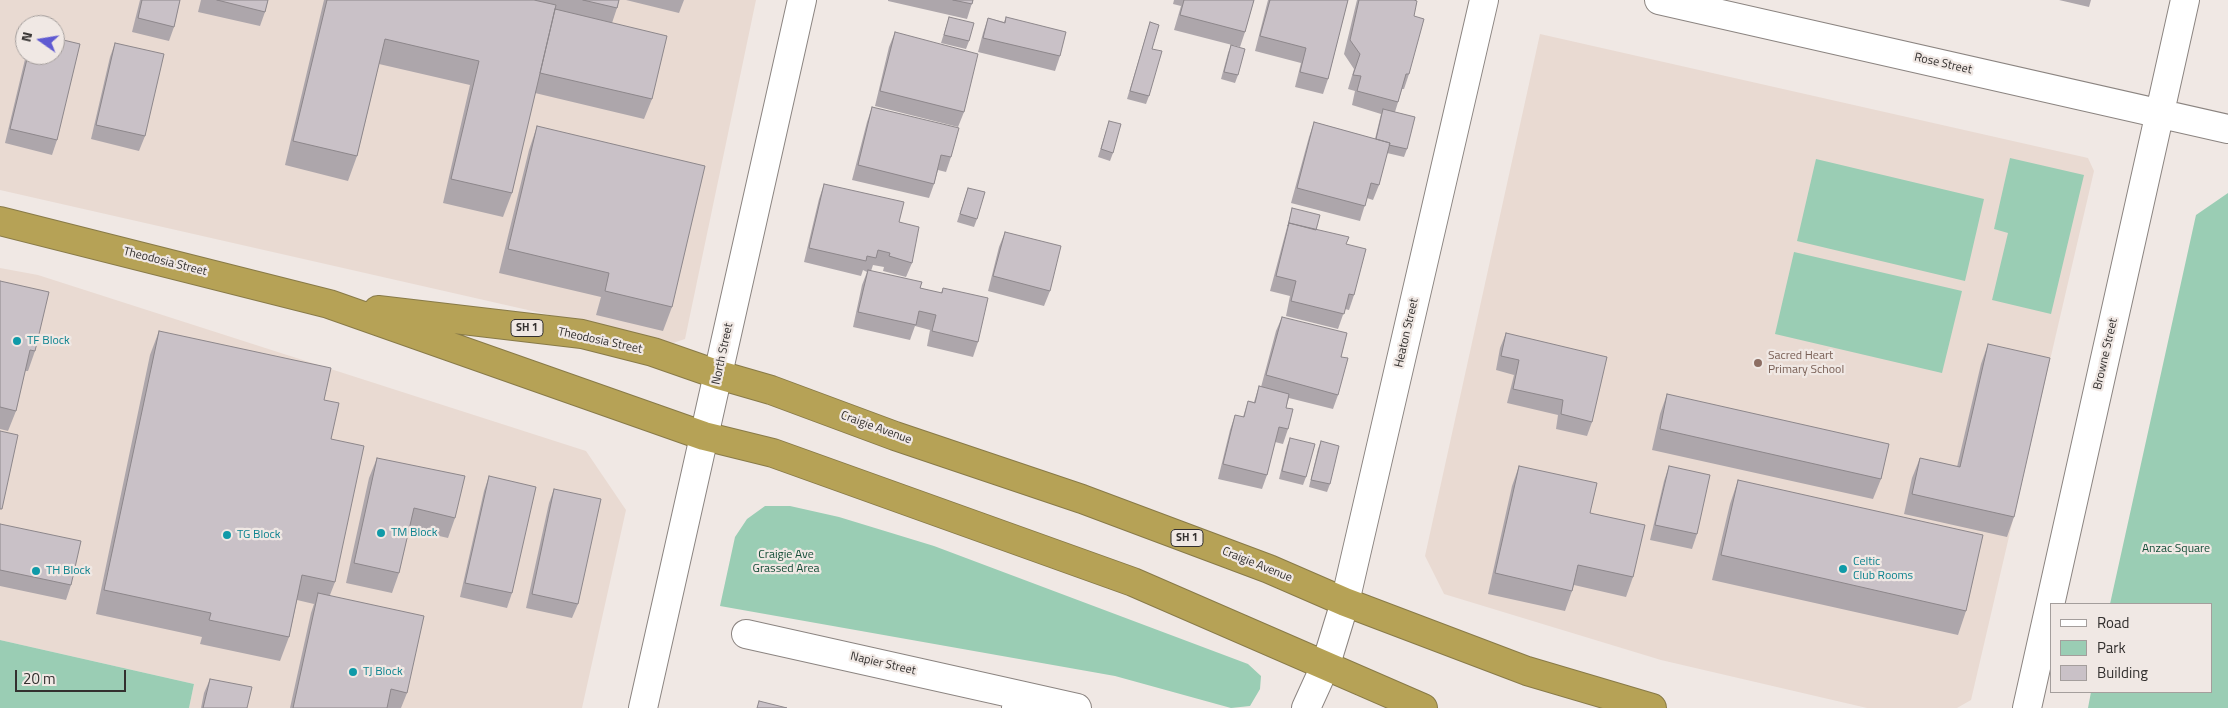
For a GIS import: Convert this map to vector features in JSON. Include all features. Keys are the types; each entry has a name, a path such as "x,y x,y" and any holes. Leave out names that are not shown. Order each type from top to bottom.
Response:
{"highway":[{"name":"Theodosia Street","path":"0,221 329,304 704,436"},
{"name":"Theodosia Street","path":"329,304 582,334 653,352 719,375"},
{"name":"Craigie Avenue","path":"719,375 771,390 894,436 1082,500 1269,569 1345,602 1527,671 1652,708"},
{"name":"SH 1","path":"704,436 773,453 1132,582 1326,664 1423,708"}],"street":[{"name":"North Street","path":"643,708 802,0"},
{"name":"Heaton Street","path":"1326,664 1345,602 1484,0"},
{"name":"Rose Street","path":"1659,0 2228,129"},
{"name":"Browne Street","path":"2051,603 2185,0"},
{"name":"Browne Street","path":"2027,708 2050,605"},
{"name":"Napier Street","path":"746,634 1018,702 1077,708"},
{"path":"1306,708 1326,664"}],"shaded area":[{"path":"0,0 756,0 685,339 673,343 0,190"},
{"name":"Sacred Heart Primary School","path":"1540,34 2088,158 2094,171 1971,700 1957,708 1867,708 1661,660 1444,594 1425,556"},
{"path":"0,268 38,275 586,451 626,510 582,708 189,708 194,684 0,640"}],"green space":[{"path":"2010,158 2084,175 2051,314 1992,300 2008,233 1994,229"},
{"path":"1816,159 1984,199 1965,281 1797,241"},
{"name":"Anzac Square","path":"2228,193 2228,708 2088,708 2091,693 2213,693 2213,603 2110,603 2196,215"},
{"path":"1794,252 1962,291 1942,373 1775,334"},
{"name":"Craigie Ave Grassed Area","path":"765,506 790,506 839,517 934,546 1248,664 1261,676 1260,689 1250,706 1231,708 1115,676 720,606 735,537 747,519"},
{"path":"0,640 194,684 189,708 0,708"}],"building":[{"path":"142,0 180,0 174,27 138,18"},
{"path":"217,0 268,0 265,12"},
{"path":"327,0 534,0 556,5 512,193 451,179 479,61 385,39 357,156 293,141"},
{"path":"583,0 619,0 617,8"},
{"path":"953,0 973,0 972,4"},
{"path":"1184,0 1254,0 1245,32 1180,15"},
{"path":"1270,0 1348,0 1328,79 1300,72 1306,48 1260,36"},
{"path":"1359,0 1414,0 1417,1 1414,16 1424,19 1409,74 1406,74 1398,102 1357,91 1361,76 1353,75 1360,54 1350,40"},
{"path":"555,9 667,36 652,99 540,73"},
{"path":"949,17 974,23 969,41 944,35"},
{"path":"1006,17 1066,32 1060,56 983,38 988,18 1005,23"},
{"path":"1150,22 1159,25 1152,49 1162,51 1149,96 1130,91"},
{"path":"895,32 978,54 964,112 880,91"},
{"path":"65,40 80,44 57,140 10,129 26,65 65,65"},
{"path":"115,43 164,54 145,136 96,125"},
{"path":"1231,45 1245,49 1238,75 1224,72"},
{"path":"872,107 959,128 951,157 941,155 934,184 858,165"},
{"path":"1383,109 1415,117 1407,149 1389,145 1390,143 1376,139"},
{"path":"1109,121 1121,124 1113,153 1101,149"},
{"path":"1314,122 1390,143 1379,185 1371,183 1365,206 1297,188"},
{"path":"537,126 705,166 672,307 605,291 609,273 508,249"},
{"path":"824,184 904,202 899,222 919,227 912,263 889,256 890,253 878,250 876,258 867,256 866,261 809,248"},
{"path":"968,188 985,192 977,219 960,214"},
{"path":"1292,208 1320,215 1316,230 1289,223 1288,226"},
{"path":"1289,223 1349,237 1346,244 1366,249 1354,295 1349,294 1344,314 1291,301 1296,281 1276,276"},
{"path":"1005,232 1061,246 1050,291 993,276"},
{"path":"868,270 922,282 920,288 942,293 943,288 988,298 978,342 932,331 936,315 919,311 916,325 858,312"},
{"name":"TF Block","path":"0,281 49,292 35,351 30,350 16,411 0,407"},
{"path":"1282,317 1347,333 1341,357 1348,358 1338,395 1266,375"},
{"name":"TG Block","path":"159,331 331,368 324,400 339,403 331,439 364,446 335,582 302,575 289,637 209,620 211,613 104,590"},
{"path":"1506,333 1607,357 1592,422 1561,414 1563,400 1513,389 1519,360 1501,356"},
{"path":"1988,344 2050,358 2014,517 1912,494 1920,458 1960,467"},
{"path":"1259,386 1289,394 1286,408 1293,409 1288,429 1279,427 1267,475 1223,464 1235,415 1244,417 1248,401 1255,403"},
{"path":"1667,394 1889,444 1881,479 1660,429"},
{"path":"0,431 18,435 2,509 0,509"},
{"path":"1290,438 1315,444 1306,477 1282,471"},
{"path":"1321,441 1339,446 1330,484 1311,480"},
{"name":"TM Block","path":"377,458 465,476 455,518 414,508 399,573 354,563"},
{"path":"1519,466 1597,483 1590,513 1645,525 1633,577 1578,565 1572,591 1495,573"},
{"path":"1669,466 1710,475 1697,534 1655,525"},
{"path":"489,476 536,487 512,593 465,583"},
{"name":"Celtic Club Rooms","path":"1738,480 1983,535 1966,611 1721,555"},
{"path":"554,489 601,499 578,604 532,594"},
{"name":"TH Block","path":"0,524 81,541 71,585 0,570"},
{"name":"TJ Block","path":"318,593 424,616 407,693 391,689 387,708 293,708"},
{"path":"210,679 252,687 247,708 203,708"},
{"path":"759,701 787,708 757,708"}],"place":[{"name":"TF Block","path":"17,341"},
{"name":"Sacred Heart Primary School","path":"1758,363"},
{"name":"TM Block","path":"381,533"},
{"name":"TG Block","path":"227,535"},
{"name":"Celtic Club Rooms","path":"1843,569"},
{"name":"TH Block","path":"36,571"},
{"name":"TJ Block","path":"353,672"}]}
